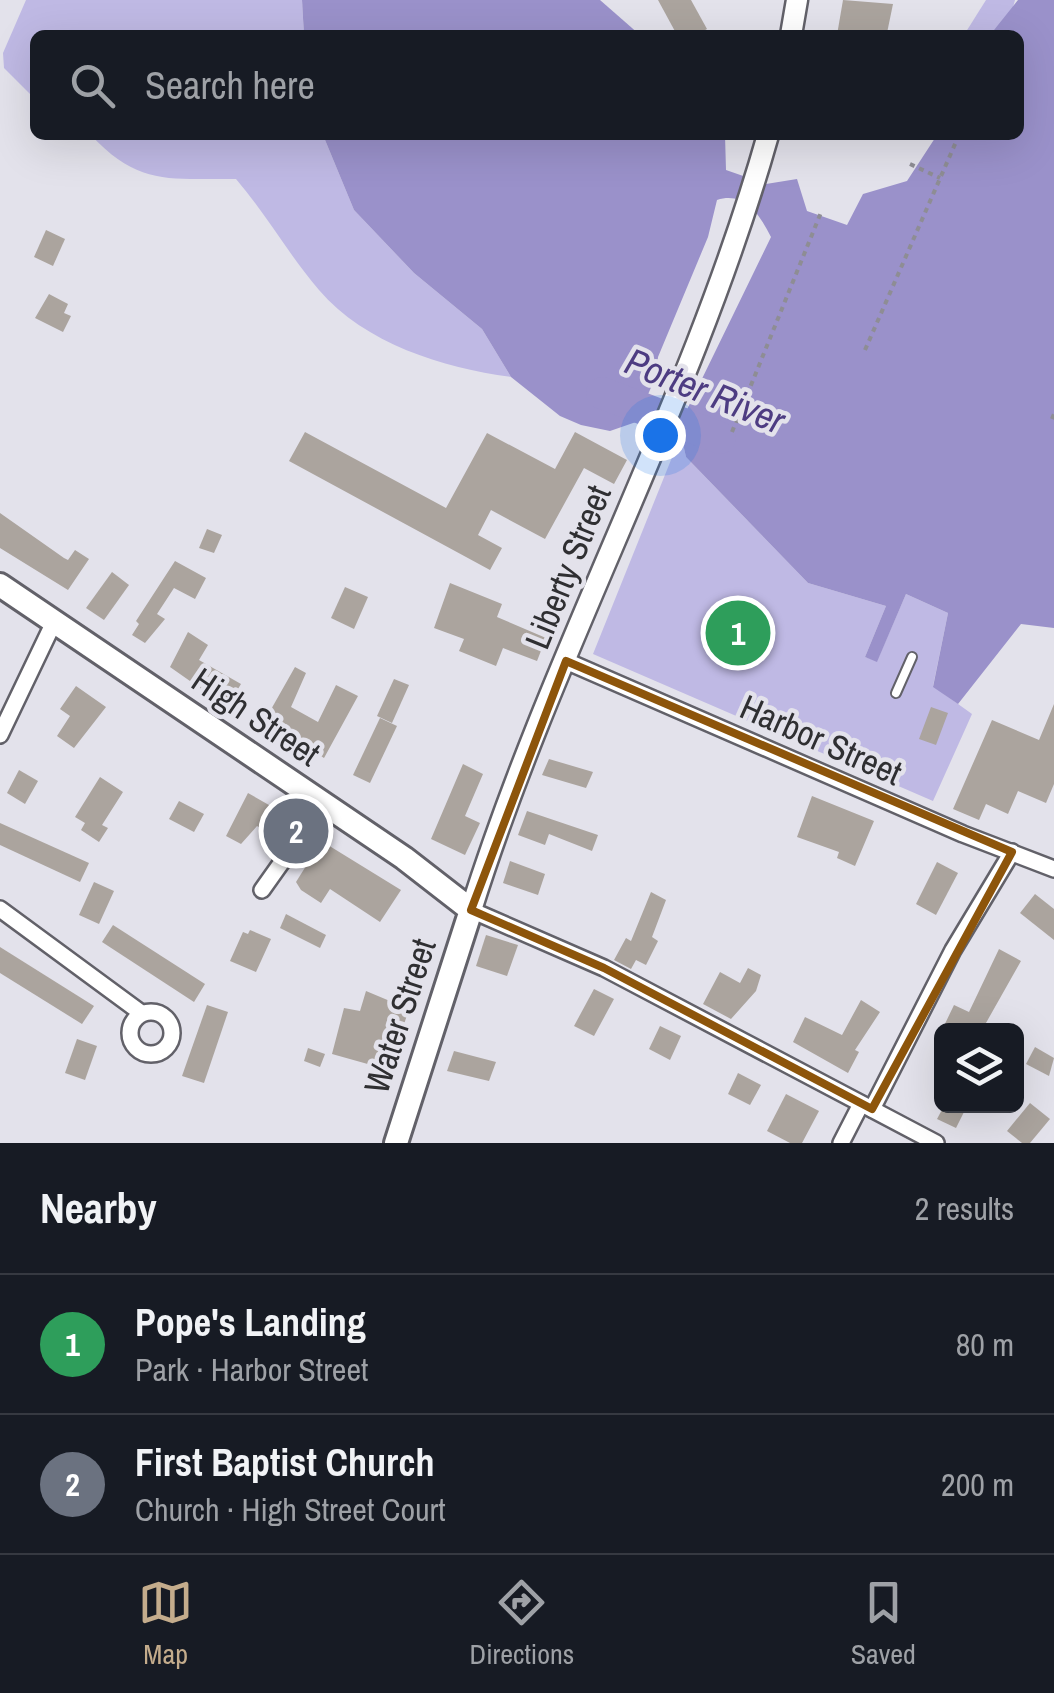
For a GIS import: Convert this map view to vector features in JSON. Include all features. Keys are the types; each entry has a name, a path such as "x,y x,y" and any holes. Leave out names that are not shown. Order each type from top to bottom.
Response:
{"main road":[{"name":"High Street","path":"0,586 323,804 471,910"},
{"name":"Water Street","path":"396,1143 471,910"}],"street":[{"path":"792,30 797,0"},
{"name":"Liberty Street","path":"471,910 742,218 767,140"},
{"path":"0,736 54,622"},
{"name":"Harbor Street","path":"566,661 1054,869"},
{"path":"262,890 323,804"},
{"path":"841,1143 1012,852"},
{"path":"0,909 140,1012"},
{"path":"471,910 604,968 936,1143"}],"lane":[{"path":"896,693 912,657"}],"path":[{"path":"866,350 957,140"},
{"path":"910,164 940,178"},
{"path":"732,432 822,210"}],"highlighted area":[{"path":"566,661 1012,852 872,1109 604,968 471,910"}],"shaded area":[{"path":"26,0 302,0 304,30 30,30 30,94 4,68 3,53"},
{"path":"986,0 1015,0 1012,11 995,30 967,30"},
{"path":"96,140 325,140 354,210 414,273 482,329 511,377 433,360 359,325 319,290 236,179 157,176 141,172"},
{"path":"681,435 686,457 808,583 886,606 865,657 877,661 906,594 948,613 933,686 972,714 933,801 593,654"}],"water":[{"path":"302,0 600,0 634,30 304,30"},
{"path":"1018,0 1054,0 1054,628 1021,624 958,704 933,687 948,613 906,594 877,662 865,657 886,606 808,583 686,457 679,426 771,237 750,207 736,199 717,200 708,237 658,357 656,376 636,422 610,431 560,416 511,377 482,329 414,273 354,210 325,140 725,140 726,170 766,184 797,179 807,211 847,225 863,194 907,181 934,140 1024,140 1024,30 994,30"}],"building":[{"path":"658,0 691,0 707,29 674,30"},
{"path":"843,0 893,4 888,30 838,30"},
{"path":"46,230 65,239 53,266 34,257"},
{"path":"49,294 68,304 64,313 71,316 63,332 35,318"},
{"path":"305,432 446,508 487,433 555,469 575,432 627,460 614,484 584,468 545,539 491,510 478,535 502,548 490,570 289,461"},
{"path":"0,513 64,558 68,560 75,550 89,559 68,590 0,548"},
{"path":"207,529 222,535 214,553 199,548"},
{"path":"175,561 206,578 195,599 174,588 157,614 165,619 145,643 132,635 139,624 136,621"},
{"path":"112,572 129,585 104,620 86,608"},
{"path":"450,583 502,604 497,617 546,638 537,661 503,648 496,666 459,651 464,639 434,628"},
{"path":"345,587 368,597 354,629 331,618"},
{"path":"188,632 208,645 199,660 241,684 227,707 170,667"},
{"path":"295,667 306,673 291,707 318,722 336,685 358,696 324,758 265,720"},
{"path":"394,679 409,685 392,723 377,716"},
{"path":"76,686 106,707 74,748 57,736 70,716 60,709"},
{"path":"1054,704 1054,784 1046,803 1018,791 1008,814 986,804 979,820 953,809 992,720 1039,740"},
{"path":"931,707 948,713 936,745 919,739"},
{"path":"380,718 397,726 370,783 353,775"},
{"path":"549,759 593,772 586,788 542,775"},
{"path":"463,764 483,774 465,816 480,823 465,855 431,839"},
{"path":"19,770 38,781 25,804 7,793"},
{"path":"100,777 123,792 102,825 108,828 99,842 81,830 85,823 75,817"},
{"path":"248,793 276,809 264,830 257,826 241,844 226,836"},
{"path":"812,796 874,821 855,866 837,858 839,852 797,837"},
{"path":"179,801 204,814 194,832 169,819"},
{"path":"527,811 598,835 592,851 549,834 545,845 518,835"},
{"path":"0,823 89,863 80,882 0,845"},
{"path":"323,842 401,890 380,922 330,889 321,903 301,890 296,882 306,866 301,862 310,848 317,852"},
{"path":"510,861 545,874 538,895 503,883"},
{"path":"937,862 958,873 936,915 916,904"},
{"path":"94,882 114,891 99,924 79,915"},
{"path":"651,892 666,900 652,937 658,941 646,965 636,960 631,969 614,960 626,938 631,941"},
{"path":"1035,894 1054,909 1054,940 1020,913"},
{"path":"286,914 326,935 320,948 280,928"},
{"path":"113,925 205,984 194,1002 102,942"},
{"path":"250,930 271,939 256,972 230,961 243,932 248,934"},
{"path":"486,935 518,945 507,976 476,966"},
{"path":"0,947 94,1006 82,1024 0,973"},
{"path":"999,949 1021,961 986,1023 945,1023 954,1005 969,1012"},
{"path":"748,968 761,975 756,991 731,1019 703,1004 720,972 740,983"},
{"path":"594,989 614,999 594,1036 574,1026"},
{"path":"366,991 409,1009 389,1070 332,1054 344,1008 360,1011"},
{"path":"861,1000 880,1012 855,1050 859,1052 848,1073 793,1042 805,1017 842,1035"},
{"path":"207,1005 228,1012 204,1083 182,1076"},
{"path":"660,1026 681,1036 670,1060 649,1049"},
{"path":"77,1039 97,1046 85,1080 65,1073"},
{"path":"1035,1047 1054,1058 1049,1076 1026,1064"},
{"path":"308,1048 325,1054 320,1067 304,1061"},
{"path":"454,1051 496,1062 489,1081 447,1071"},
{"path":"738,1073 761,1085 750,1105 728,1094"},
{"path":"786,1094 819,1111 802,1143 790,1143 767,1131"},
{"path":"1030,1103 1050,1119 1030,1143 1022,1143 1007,1131"},
{"path":"940,1113 964,1113 956,1128 937,1119"}],"waterway":[{"name":"Porter River","path":"602,393 720,438"}],"place":[{"name":"Pope's Landing","path":"738,633"},
{"name":"First Baptist Church","path":"296,831"}]}
